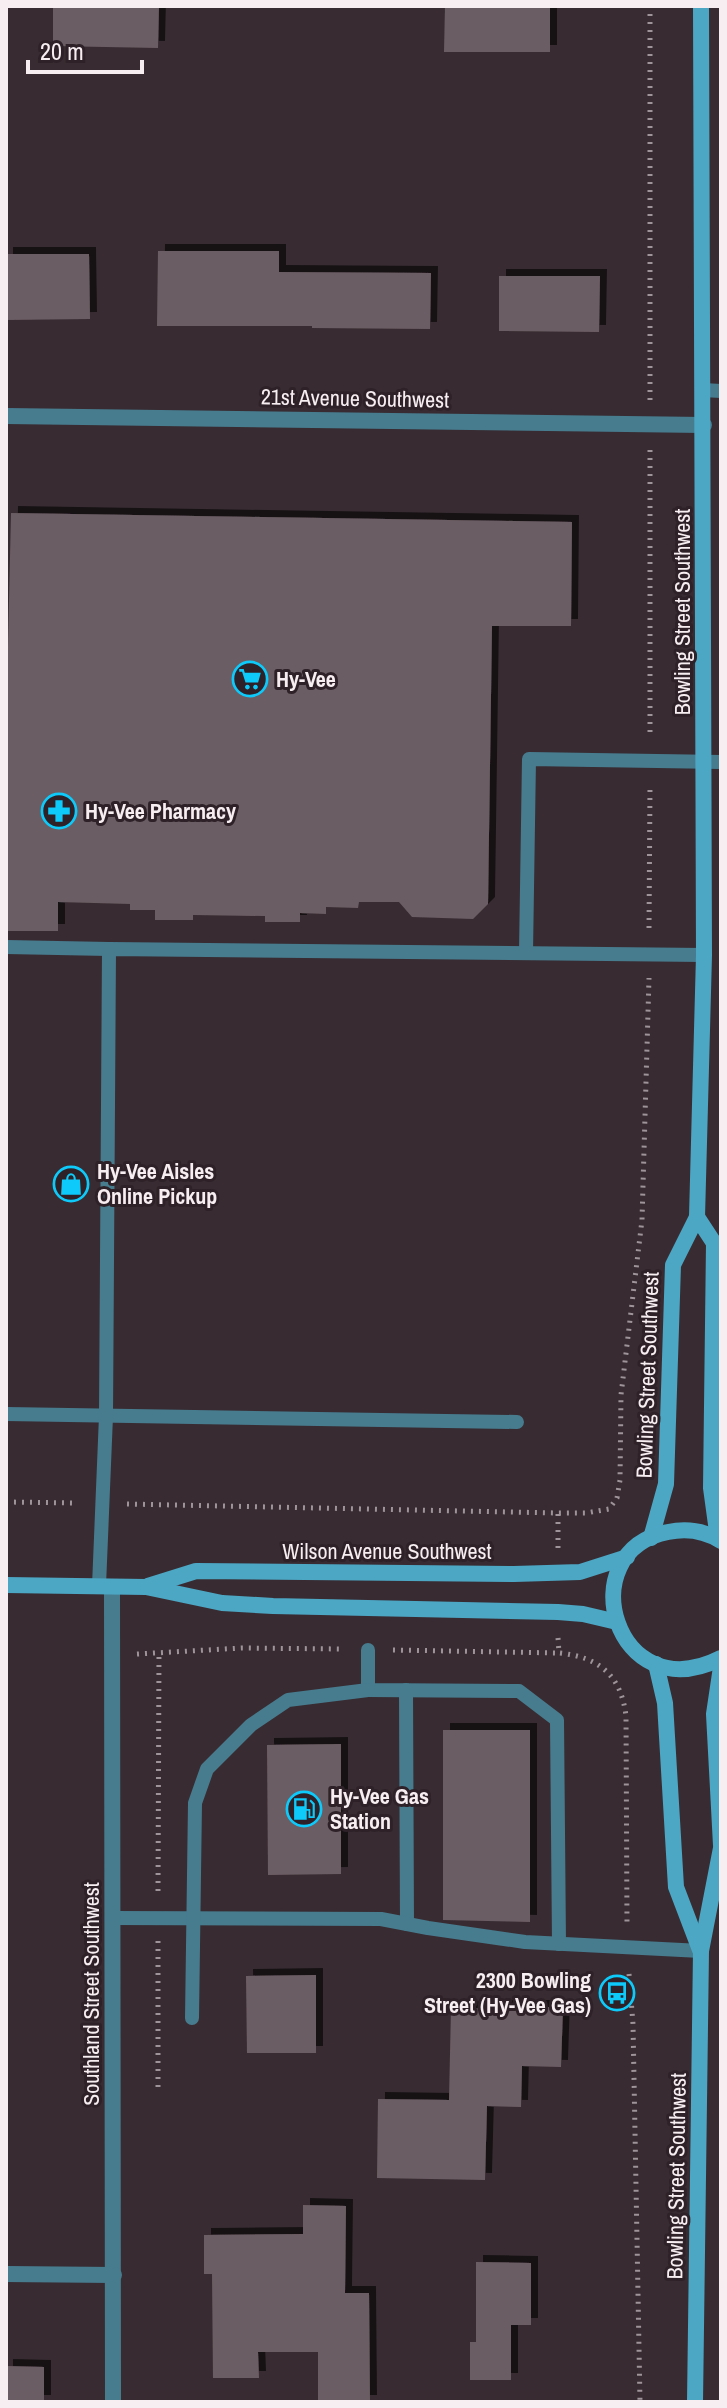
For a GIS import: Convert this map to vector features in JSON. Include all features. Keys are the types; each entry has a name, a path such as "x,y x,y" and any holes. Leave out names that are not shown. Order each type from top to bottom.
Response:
{"main road":[{"name":"Bowling Street Southwest","path":"651,1538 666,1484 673,1265 697,1217 713,762 703,390 701,6"},
{"name":"Bowling Street Southwest","path":"697,1217 714,1243 711,1488 720,1540"},
{"path":"720,1540 699,1531 679,1530 659,1534 641,1543 627,1557 617,1575 613,1594 621,1633 633,1649 648,1661 666,1668 685,1670 721,1658"},
{"name":"Wilson Avenue Southwest","path":"146,1587 196,1571 580,1572 627,1557"},
{"name":"Wilson Avenue Southwest","path":"6,1585 146,1587 222,1603 260,1606 558,1612 617,1622"},
{"name":"Bowling Street Southwest","path":"656,1664 665,1703 676,1887 701,1951"},
{"name":"Bowling Street Southwest","path":"695,2402 701,1951 721,1846 714,1714 721,1667"}],"street":[{"name":"21st Avenue Southwest","path":"6,416 704,425"},
{"name":"Southland Street Southwest","path":"106,1586 112,1654 113,2402"},
{"path":"6,2274 114,2275"}],"lane":[{"path":"703,390 721,391"},
{"path":"526,953 529,759 713,762"},
{"path":"6,947 704,955"},
{"path":"106,1586 103,1504 109,949"},
{"path":"6,1414 517,1422"},
{"path":"368,1650 368,1690"},
{"path":"192,2018 195,1803 207,1769 251,1725 288,1700 368,1690 519,1691 557,1720 559,1944"},
{"path":"406,1690 407,1924"},
{"path":"708,1915 721,1900"},
{"path":"113,1918 381,1919 525,1942 701,1951"}],"path":[{"path":"6,1502 558,1513"},
{"path":"112,1654 242,1648 559,1653"},
{"path":"158,2090 159,1652"}],"building":[{"path":"53,6 159,6 158,48 53,46"},
{"path":"445,6 550,6 550,52 444,52"},
{"path":"158,251 279,251 279,272 431,273 430,329 157,326"},
{"path":"6,254 89,254 90,319 6,320"},
{"path":"499,276 600,276 599,332 499,331"},
{"name":"Hy-Vee","path":"11,513 572,522 571,626 492,626 488,904 473,919 412,917 399,902 359,902 358,908 326,907 326,914 300,913 300,922 265,922 265,916 193,915 193,920 155,920 155,910 130,910 130,904 58,902 58,931 6,931"},
{"path":"443,1730 530,1730 530,1922 443,1920"},
{"name":"Hy-Vee Gas Station","path":"341,1744 341,1874 268,1875 267,1745"},
{"path":"316,1975 316,2053 247,2053 246,1976"},
{"path":"563,2007 561,2067 522,2066 521,2107 487,2106 485,2180 377,2178 378,2099 449,2100 451,2008"},
{"path":"303,2205 346,2206 345,2293 369,2293 370,2402 318,2402 318,2352 258,2352 259,2378 213,2378 212,2274 204,2274 204,2235 303,2234"},
{"path":"476,2262 531,2263 531,2325 511,2325 511,2380 470,2380 470,2342 476,2342"},
{"path":"6,2366 44,2367 44,2402 6,2402"}],"place":[{"name":"Hy-Vee","path":"250,679"},
{"name":"Hy-Vee Pharmacy","path":"59,811"},
{"name":"Hy-Vee Aisles Online Pickup","path":"71,1184"},
{"name":"Hy-Vee Gas Station","path":"304,1809"},
{"name":"2300 Bowling Street (Hy-Vee Gas)","path":"617,1993"}]}
